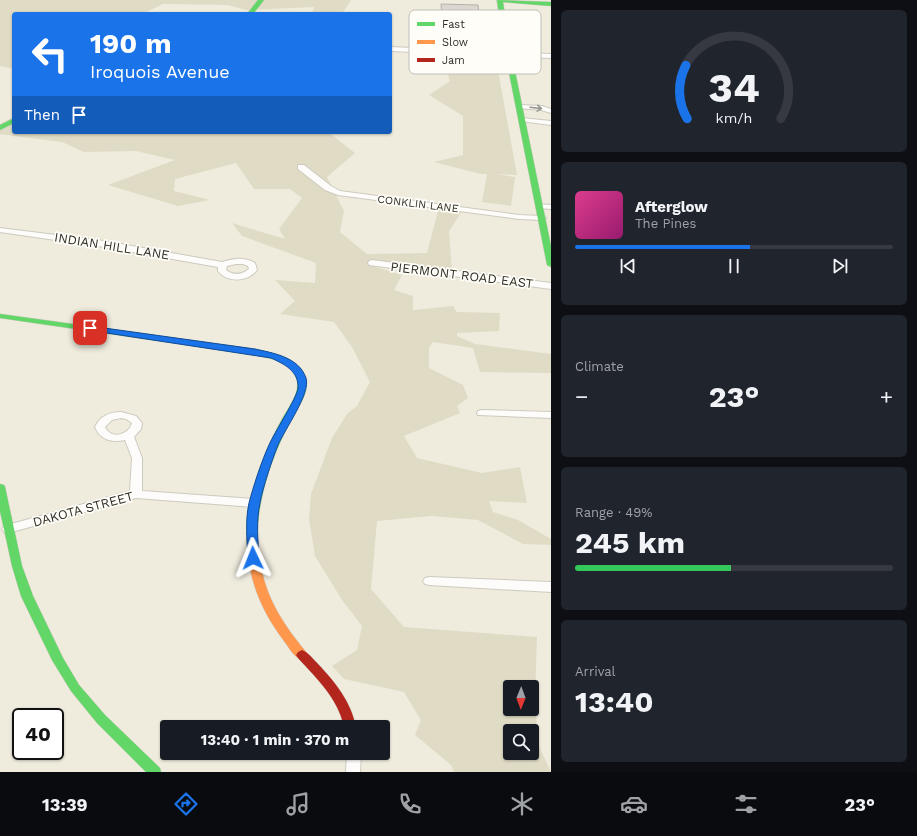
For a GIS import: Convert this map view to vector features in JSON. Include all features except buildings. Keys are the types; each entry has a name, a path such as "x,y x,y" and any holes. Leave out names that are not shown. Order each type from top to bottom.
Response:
{"street":[{"path":"252,12 261,0"},
{"path":"502,10 500,0 551,4"},
{"path":"392,49 409,50"},
{"path":"541,56 551,56"},
{"path":"513,74 551,265"},
{"path":"520,107 542,108 551,111"},
{"path":"522,120 551,123"},
{"path":"0,128 12,121"},
{"name":"CONKLIN LANE","path":"301,167 310,172 332,191 338,193 519,217 542,218"},
{"path":"540,206 551,207"},
{"name":"INDIAN HILL LANE","path":"0,230 104,244 223,265"},
{"name":"PIERMONT ROAD EAST","path":"372,263 551,286"},
{"path":"0,316 255,352 274,356 286,361 294,368 301,378 302,389 273,445 254,503 252,530 253,558 259,586 271,614 291,642 336,693 349,720"},
{"path":"482,413 551,415"},
{"path":"128,435 137,458 136,494"},
{"path":"0,487 17,566 27,596 61,666 75,688 101,719 155,772"},
{"name":"DAKOTA STREET","path":"8,529 136,494 254,503"},
{"path":"429,581 551,587"},
{"path":"353,772 354,760"}],"shaded area":[{"path":"0,0 351,0 343,12 313,12 314,7 246,10 228,5 163,4 146,12 12,12 12,69 0,66"},
{"path":"448,74 499,74 517,175 496,174 515,177 511,206 482,202 487,174 481,174 434,162 463,155 463,116 429,95 450,81"},
{"path":"12,124 12,134 331,134 355,153 327,177 344,211 340,232 367,254 427,253 439,207 463,210 449,231 452,272 385,262 366,264 402,275 394,290 413,296 413,310 453,306 457,312 500,313 499,331 457,333 457,336 475,344 551,354 551,373 480,372 473,348 433,342 429,347 429,368 463,385 468,398 457,406 460,413 404,436 417,458 482,473 520,467 527,503 489,501 493,512 518,520 551,539 551,545 523,544 478,520 431,516 377,521 371,589 404,627 537,637 536,680 503,680 503,716 536,716 537,724 503,724 503,760 539,760 539,746 551,772 454,772 451,765 415,735 421,720 404,692 344,679 332,666 357,650 362,626 342,600 315,556 309,519 311,494 332,438 347,414 357,406 370,382 352,347 334,322 280,314 295,301 275,280 315,283 316,263 242,236 232,223 285,239 279,229 302,198 290,189 254,189 236,163 175,179 174,191 210,200 178,206 108,185 175,160 136,151 84,152 62,142 0,134 0,127"}],"traffic: fast":[{"path":"252,12 261,0"},
{"path":"500,0 551,4"},
{"path":"500,0 501,10"},
{"path":"512,74 551,265"},
{"path":"0,128 12,121"},
{"path":"0,316 255,352 282,359 293,366 301,378 302,388 273,448 257,492 252,523 252,539"},
{"path":"0,487 17,566 27,596 58,660 75,688 101,719 155,772"}],"traffic: slow":[{"path":"252,539 256,573 266,602 281,628 302,655"}],"traffic: jam":[{"path":"302,655 332,688 344,707 349,720"}],"route":[{"path":"90,328 255,352 274,356 286,361 294,368 301,378 302,389 273,445 254,503 252,530 253,558"}]}
